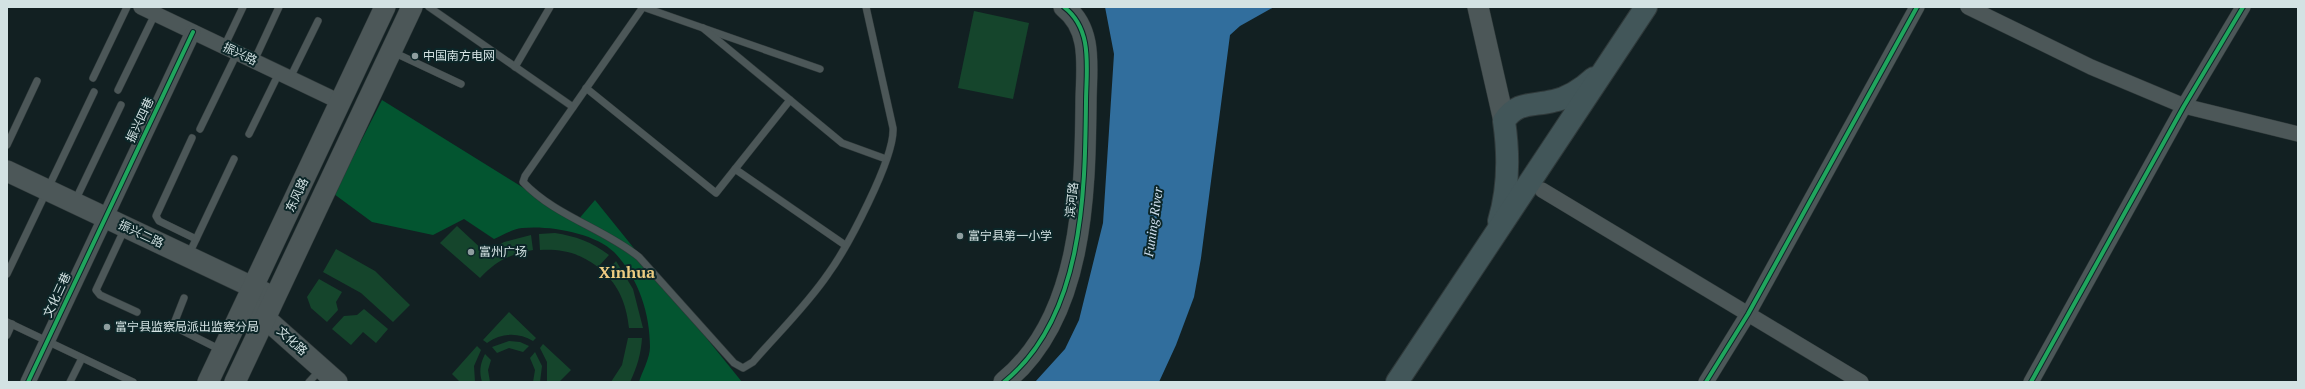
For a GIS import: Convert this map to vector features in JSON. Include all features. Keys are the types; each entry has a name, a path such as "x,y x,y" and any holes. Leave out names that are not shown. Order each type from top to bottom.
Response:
{"main road":[{"name":"东风路","path":"208,382 385,7"},
{"name":"东风路","path":"236,382 412,7"},
{"name":"滨河路","path":"1004,382 1033,352 1050,324 1067,279 1081,218 1086,155 1086,47 1080,24 1064,7"},
{"path":"1478,7 1504,121 1508,156 1505,195 1494,236"},
{"path":"1397,382 1646,7"},
{"path":"1496,85 1511,99 1522,103 1553,101 1573,94 1592,80 1609,63"},
{"path":"1504,121 1516,108 1533,103 1550,108 1557,114 1564,131"},
{"path":"1508,156 1523,165 1541,166"},
{"name":"振兴二路","path":"7,171 125,227 192,248 249,295 275,298"},
{"name":"文化路","path":"249,295 266,318 316,375 337,382"}],"street":[{"name":"振兴路","path":"141,7 157,12 193,32 340,102"},
{"path":"1706,382 1748,314 1917,7"},
{"path":"1968,7 2091,67 2184,106 2298,134"},
{"path":"2030,382 2184,106 2243,7"},
{"name":"振兴四巷","path":"105,218 193,32"},
{"path":"1542,190 1861,382"},
{"name":"文化三巷","path":"28,382 105,218"}],"lane":[{"path":"93,78 127,7"},
{"path":"200,129 230,50 243,7"},
{"path":"254,61 279,7"},
{"path":"429,7 573,107"},
{"path":"515,67 550,7"},
{"path":"820,69 643,7 524,176 523,182 580,223 620,242 638,257 738,367 743,368 749,366 818,288 828,274 877,184 892,142 893,128 866,7"},
{"path":"118,90 157,12"},
{"path":"249,134 318,21"},
{"path":"703,28 847,146 886,160"},
{"path":"391,51 461,84"},
{"path":"7,145 37,81"},
{"path":"586,88 716,193 790,100"},
{"path":"7,274 94,92"},
{"path":"74,203 121,105"},
{"path":"192,138 156,216 159,221 192,248 234,159"},
{"path":"735,169 845,245"},
{"path":"125,227 96,290 100,294 137,312"},
{"path":"184,298 173,326 223,351"},
{"path":"7,334 9,323 134,382"},
{"path":"70,382 82,358"}],"green space":[{"path":"974,11 1029,23 1013,99 958,88"},
{"path":"382,100 577,221 595,200 742,382 639,382 650,351 648,321 641,296 630,273 614,252 606,245 584,235 558,229 533,227 508,232 494,239 464,219 433,235 372,222 334,194"},
{"path":"457,226 486,253 504,242 531,235 533,250 504,259 480,278 440,243"},
{"path":"555,233 583,240 596,246 609,255 598,267 577,255 556,250 540,250 539,234"},
{"path":"336,249 375,271 410,305 393,322 361,293 323,272"},
{"path":"616,261 633,289 643,328 629,328 627,314 619,292 605,274"},
{"path":"319,279 342,292 336,302 338,310 327,322 311,308 307,297"},
{"path":"364,309 388,329 376,343 363,332 351,345 332,329 344,316 357,315"},
{"path":"509,312 536,338 533,341 521,336 510,335 498,337 487,343 483,340"},
{"path":"628,338 642,338 640,355 635,371 630,382 611,382 622,365"},
{"path":"509,341 520,342 529,346 523,352 509,348 497,353 492,347"},
{"path":"543,344 571,370 559,382 547,382 547,362 540,348"},
{"path":"477,346 481,350 474,366 475,382 460,382 452,374"},
{"path":"535,352 542,366 540,382 533,382 535,370 530,358"},
{"path":"485,354 491,360 488,370 490,382 482,382 481,378 480,368"}],"water":[{"name":"Funing River","path":"1105,7 1274,7 1240,26 1230,35 1201,258 1194,297 1176,345 1159,382 1035,382 1065,349 1079,320 1103,223 1114,54"}],"cycle path":[{"path":"1004,382 1030,355 1050,324 1064,290 1074,253 1084,176 1087,64 1084,39 1080,27 1074,16 1064,7"},
{"path":"1706,382 1748,314 1917,7"},
{"path":"2031,382 2184,106 2243,7"},
{"path":"28,382 193,32"}],"place":[{"name":"中国南方电网","path":"415,56"},
{"name":"富宁县第一小学","path":"960,236"},
{"name":"富州广场","path":"471,252"},
{"name":"富宁县监察局派出监察分局","path":"107,327"}],"district":[{"name":"Xinhua","path":"627,272"}]}
